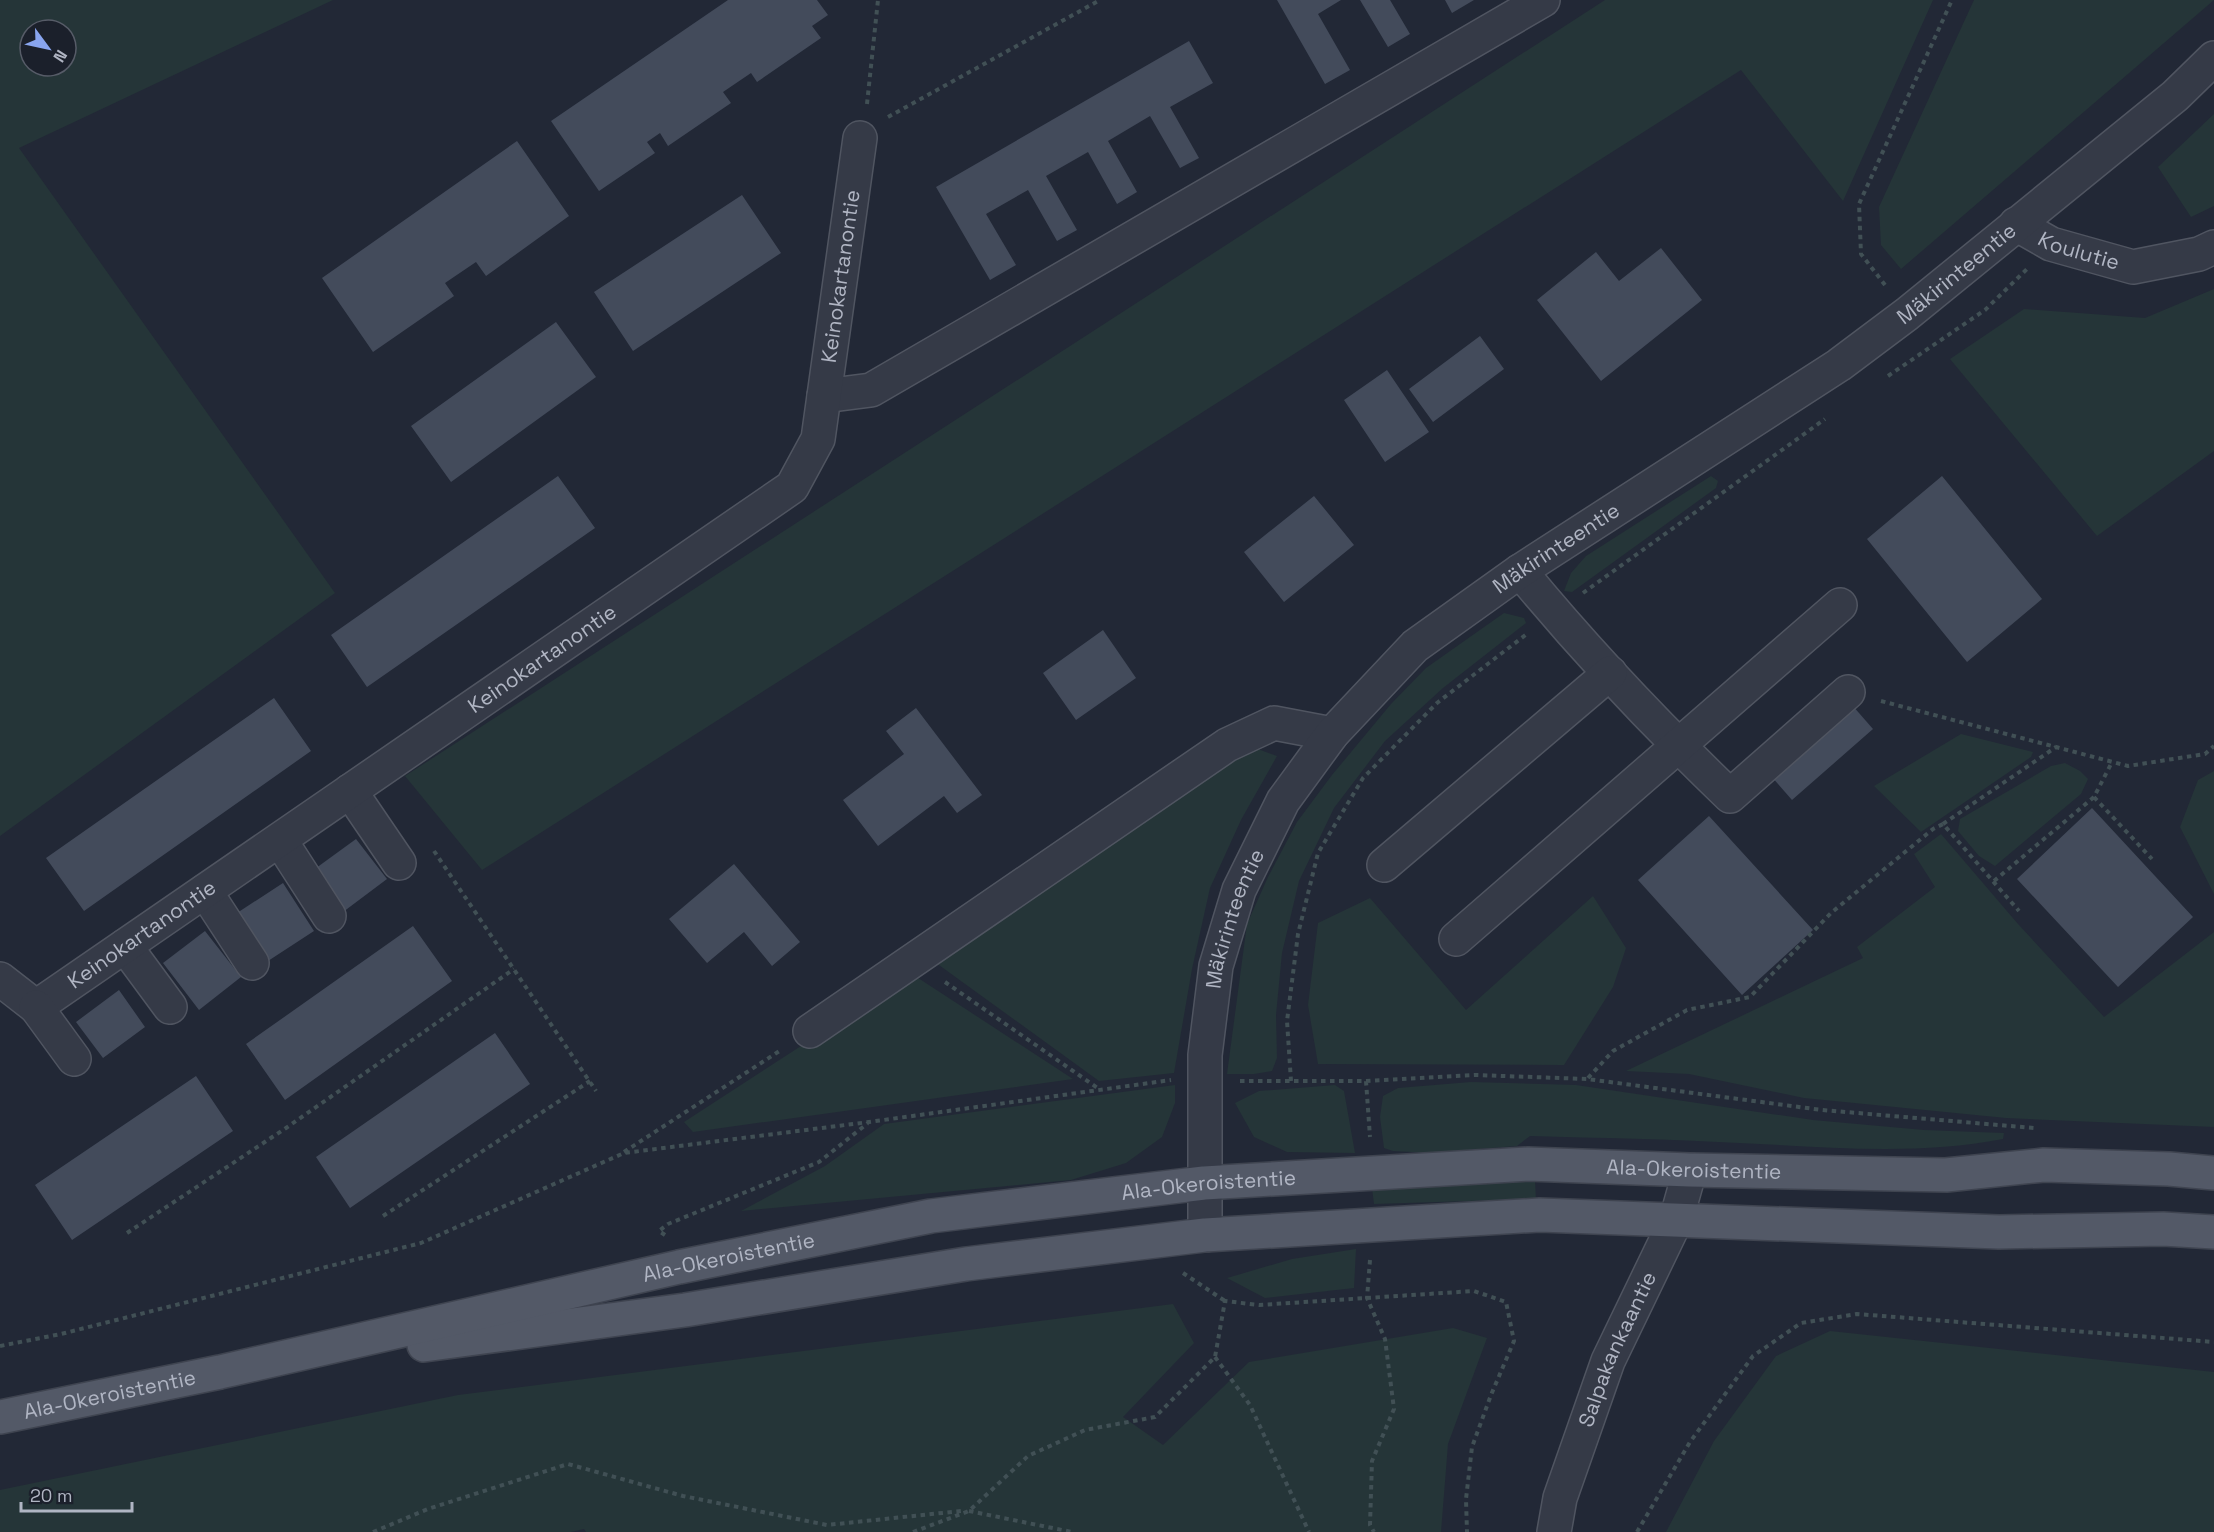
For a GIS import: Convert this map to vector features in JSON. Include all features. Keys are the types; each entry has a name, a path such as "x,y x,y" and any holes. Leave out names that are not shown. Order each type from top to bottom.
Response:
{"main road":[{"name":"Ala-Okeroistentie","path":"0,1417 220,1372 679,1267 931,1216 1204,1183 1528,1164 1946,1175 2044,1165 2169,1169 2214,1173"},
{"name":"Ala-Okeroistentie","path":"220,1372 686,1310 966,1264 1205,1235 1540,1215 1999,1232 2163,1229 2214,1232"}],"street":[{"path":"824,396 871,390 1543,0"},
{"name":"Mäkirinteentie","path":"1205,1235 1205,1055 1216,966 1239,890 1283,801 1332,734 1415,646 1520,571 1839,365 1907,314 2175,96 2214,58"},
{"name":"Keinokartanontie","path":"36,1007 792,487 818,439 863,134"},
{"name":"Koulutie","path":"2016,224 2051,244 2133,267 2199,254 2214,247"},
{"path":"1520,571 1555,613 1678,746 1730,796 1848,692"},
{"path":"1456,939 1840,605"},
{"path":"1384,866 1610,673"},
{"path":"810,1031 1227,745 1274,723 1332,734"},
{"path":"350,791 399,863"},
{"path":"280,840 329,916"},
{"path":"205,891 252,963"},
{"path":"125,946 170,1007"},
{"path":"0,979 36,1007 74,1059"},
{"name":"Salpakankaantie","path":"1554,1532 1560,1497 1608,1361 1676,1220 1690,1170"}],"path":[{"path":"863,134 878,0"},
{"path":"863,134 1100,0"},
{"path":"1885,285 1861,254 1859,204 1952,0"},
{"path":"1885,378 1985,310 2051,244"},
{"path":"1291,1081 1287,1021 1298,934 1318,853 1363,778 1437,703 1555,613 1830,417"},
{"path":"1848,692 2128,766 2205,754 2214,746"},
{"path":"1587,1078 1613,1051 1687,1010 1750,997 1831,913 1933,829 2056,747"},
{"path":"1994,882 2094,797 2112,762"},
{"path":"2094,797 2152,859"},
{"path":"1943,824 2019,910"},
{"path":"431,846 596,1091"},
{"path":"913,960 1100,1090"},
{"path":"127,1233 286,1128 514,969"},
{"path":"0,1346 61,1334 421,1243 624,1153 810,1031"},
{"path":"1233,1081 1366,1081 1476,1075 1587,1078 1822,1110 2035,1128"},
{"path":"624,1153 1178,1079"},
{"path":"383,1216 590,1081"},
{"path":"1366,1081 1370,1137"},
{"path":"666,1236 659,1231 668,1224 819,1162 869,1122"},
{"path":"1370,1257 1367,1298 1385,1339 1394,1409 1372,1461 1370,1526 1374,1532"},
{"path":"913,1532 969,1510 1028,1456 1085,1430 1155,1417 1215,1357 1225,1300 1259,1305 1474,1291 1506,1302 1514,1341 1472,1447 1466,1499 1467,1532"},
{"path":"1637,1532 1690,1442 1753,1356 1801,1323 1857,1314 2214,1342"},
{"path":"1215,1357 1250,1405 1309,1532"},
{"path":"373,1532 428,1509 568,1464 683,1496 827,1525 969,1510 1072,1532"}],"shaded area":[{"path":"0,0 333,0 19,148 335,593 0,836"},
{"path":"1605,0 1933,0 1843,201 1741,70 482,870 405,776"},
{"path":"1974,0 2214,0 1901,269 1881,245 1879,207"},
{"path":"2214,114 2214,206 2191,217 2158,167"},
{"path":"2214,289 2214,451 2097,536 1950,359 2024,309 2145,318"},
{"path":"1711,476 1718,481 1716,488 1572,592 1564,591 1571,573 1586,556"},
{"path":"1504,613 1524,618 1526,623 1443,688 1385,741 1334,808 1299,881 1282,953 1276,1015 1277,1058 1272,1071 1227,1074 1247,924 1268,877 1297,822 1332,775 1391,704 1426,668"},
{"path":"1961,734 2033,752 2031,757 1921,832 1874,786"},
{"path":"1255,748 1277,756 1241,820 1210,888 1192,969 1174,1073 1099,1081 932,960 1230,754"},
{"path":"2065,763 2080,771 2088,779 2081,794 1995,866 1979,856 1958,831 1960,819 2051,766"},
{"path":"2214,771 2214,894 2180,827 2198,780"},
{"path":"1941,834 2018,924 2104,1017 2214,932 2214,1127 2006,1118 1804,1098 1689,1074 1626,1071 1863,958 1857,947 1935,887 1914,854"},
{"path":"1593,896 1626,948 1613,987 1564,1065 1318,1064 1308,1005 1318,923 1370,898 1466,1010"},
{"path":"912,974 1073,1079 693,1132 684,1122"},
{"path":"1471,1082 1576,1085 1813,1120 1924,1130 2004,1133 2003,1139 1904,1149 1530,1136 1517,1146 1429,1153 1393,1151 1384,1148 1380,1117 1383,1096 1398,1088"},
{"path":"1175,1085 1175,1103 1162,1137 1126,1163 1071,1180 741,1211 825,1166 884,1124"},
{"path":"1335,1085 1344,1091 1355,1153 1287,1152 1254,1137 1235,1103 1259,1091"},
{"path":"1535,1181 1536,1199 1374,1204 1372,1188"},
{"path":"1356,1249 1354,1288 1265,1298 1227,1278 1292,1259"},
{"path":"1173,1304 1194,1343 1123,1417 1163,1445 1249,1362 1453,1328 1487,1338 1448,1444 1441,1532 586,1532 584,1529 571,1532 0,1532 0,1490 458,1395"},
{"path":"1830,1331 2214,1372 2214,1532 1666,1532 1714,1441 1776,1356"}],"building":[{"path":"728,0 817,0 828,15 812,26 821,38 757,82 751,73 723,92 731,103 668,146 660,133 647,142 655,153 599,191 551,121"},
{"path":"1277,0 1341,0 1318,14 1350,70 1325,84"},
{"path":"1360,0 1390,0 1410,34 1388,47"},
{"path":"1445,0 1474,0 1452,13"},
{"path":"1189,41 1213,83 1170,107 1199,158 1180,168 1150,116 1108,141 1137,192 1117,204 1088,152 1046,176 1077,230 1057,241 1028,190 986,214 1016,265 990,280 936,187"},
{"path":"517,141 569,216 486,276 476,262 445,283 454,296 373,352 322,278"},
{"path":"742,195 781,253 633,351 594,292"},
{"path":"1661,248 1702,300 1601,381 1537,300 1596,252 1619,281"},
{"path":"556,322 596,377 451,482 411,426"},
{"path":"1480,336 1504,369 1433,422 1409,389"},
{"path":"1387,370 1429,432 1385,462 1344,400"},
{"path":"558,476 595,528 367,687 331,635"},
{"path":"1942,476 2042,599 1967,662 1867,539"},
{"path":"1314,496 1354,545 1284,602 1244,552"},
{"path":"1103,630 1136,678 1076,720 1043,673"},
{"path":"274,698 311,751 84,911 46,858"},
{"path":"1852,705 1873,729 1792,800 1771,776"},
{"path":"916,708 982,795 957,813 944,796 878,846 843,800 904,754 886,731"},
{"path":"2092,808 2193,917 2118,987 2017,879"},
{"path":"1709,816 1813,930 1742,995 1638,880"},
{"path":"356,839 387,879 343,912 312,871"},
{"path":"734,864 800,942 772,966 744,932 707,963 669,919"},
{"path":"283,883 314,931 268,961 237,913"},
{"path":"413,926 452,981 285,1100 246,1044"},
{"path":"205,931 241,977 199,1010 163,963"},
{"path":"119,990 145,1027 103,1058 76,1022"},
{"path":"495,1033 530,1084 350,1208 316,1157"},
{"path":"196,1076 233,1131 72,1240 35,1185"}]}
